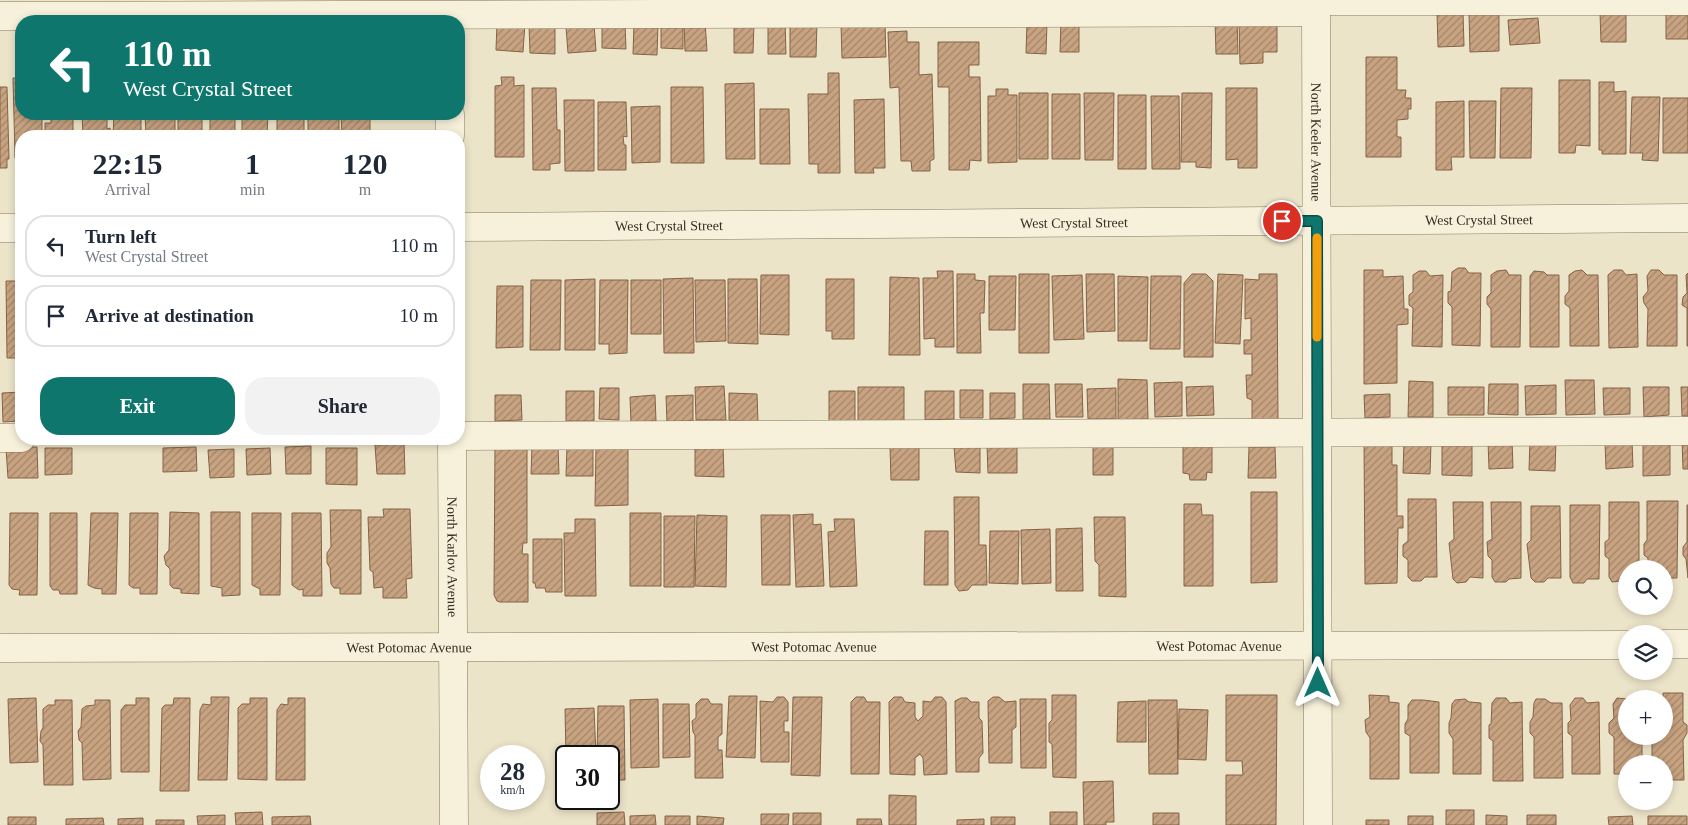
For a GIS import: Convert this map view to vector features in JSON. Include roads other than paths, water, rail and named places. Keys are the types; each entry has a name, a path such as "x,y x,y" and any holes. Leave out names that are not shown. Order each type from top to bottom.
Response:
{"street":[{"path":"112,15 1688,1"},
{"name":"North Keeler Avenue","path":"1316,4 1318,825"},
{"path":"0,16 15,16"},
{"name":"West Crystal Street","path":"465,227 1688,218"},
{"path":"0,228 15,228"},
{"path":"465,436 1688,431"},
{"path":"0,438 15,438"},
{"name":"North Karlov Avenue","path":"452,445 454,825"},
{"name":"West Potomac Avenue","path":"0,648 1618,644"},
{"path":"1673,644 1688,644"}]}
